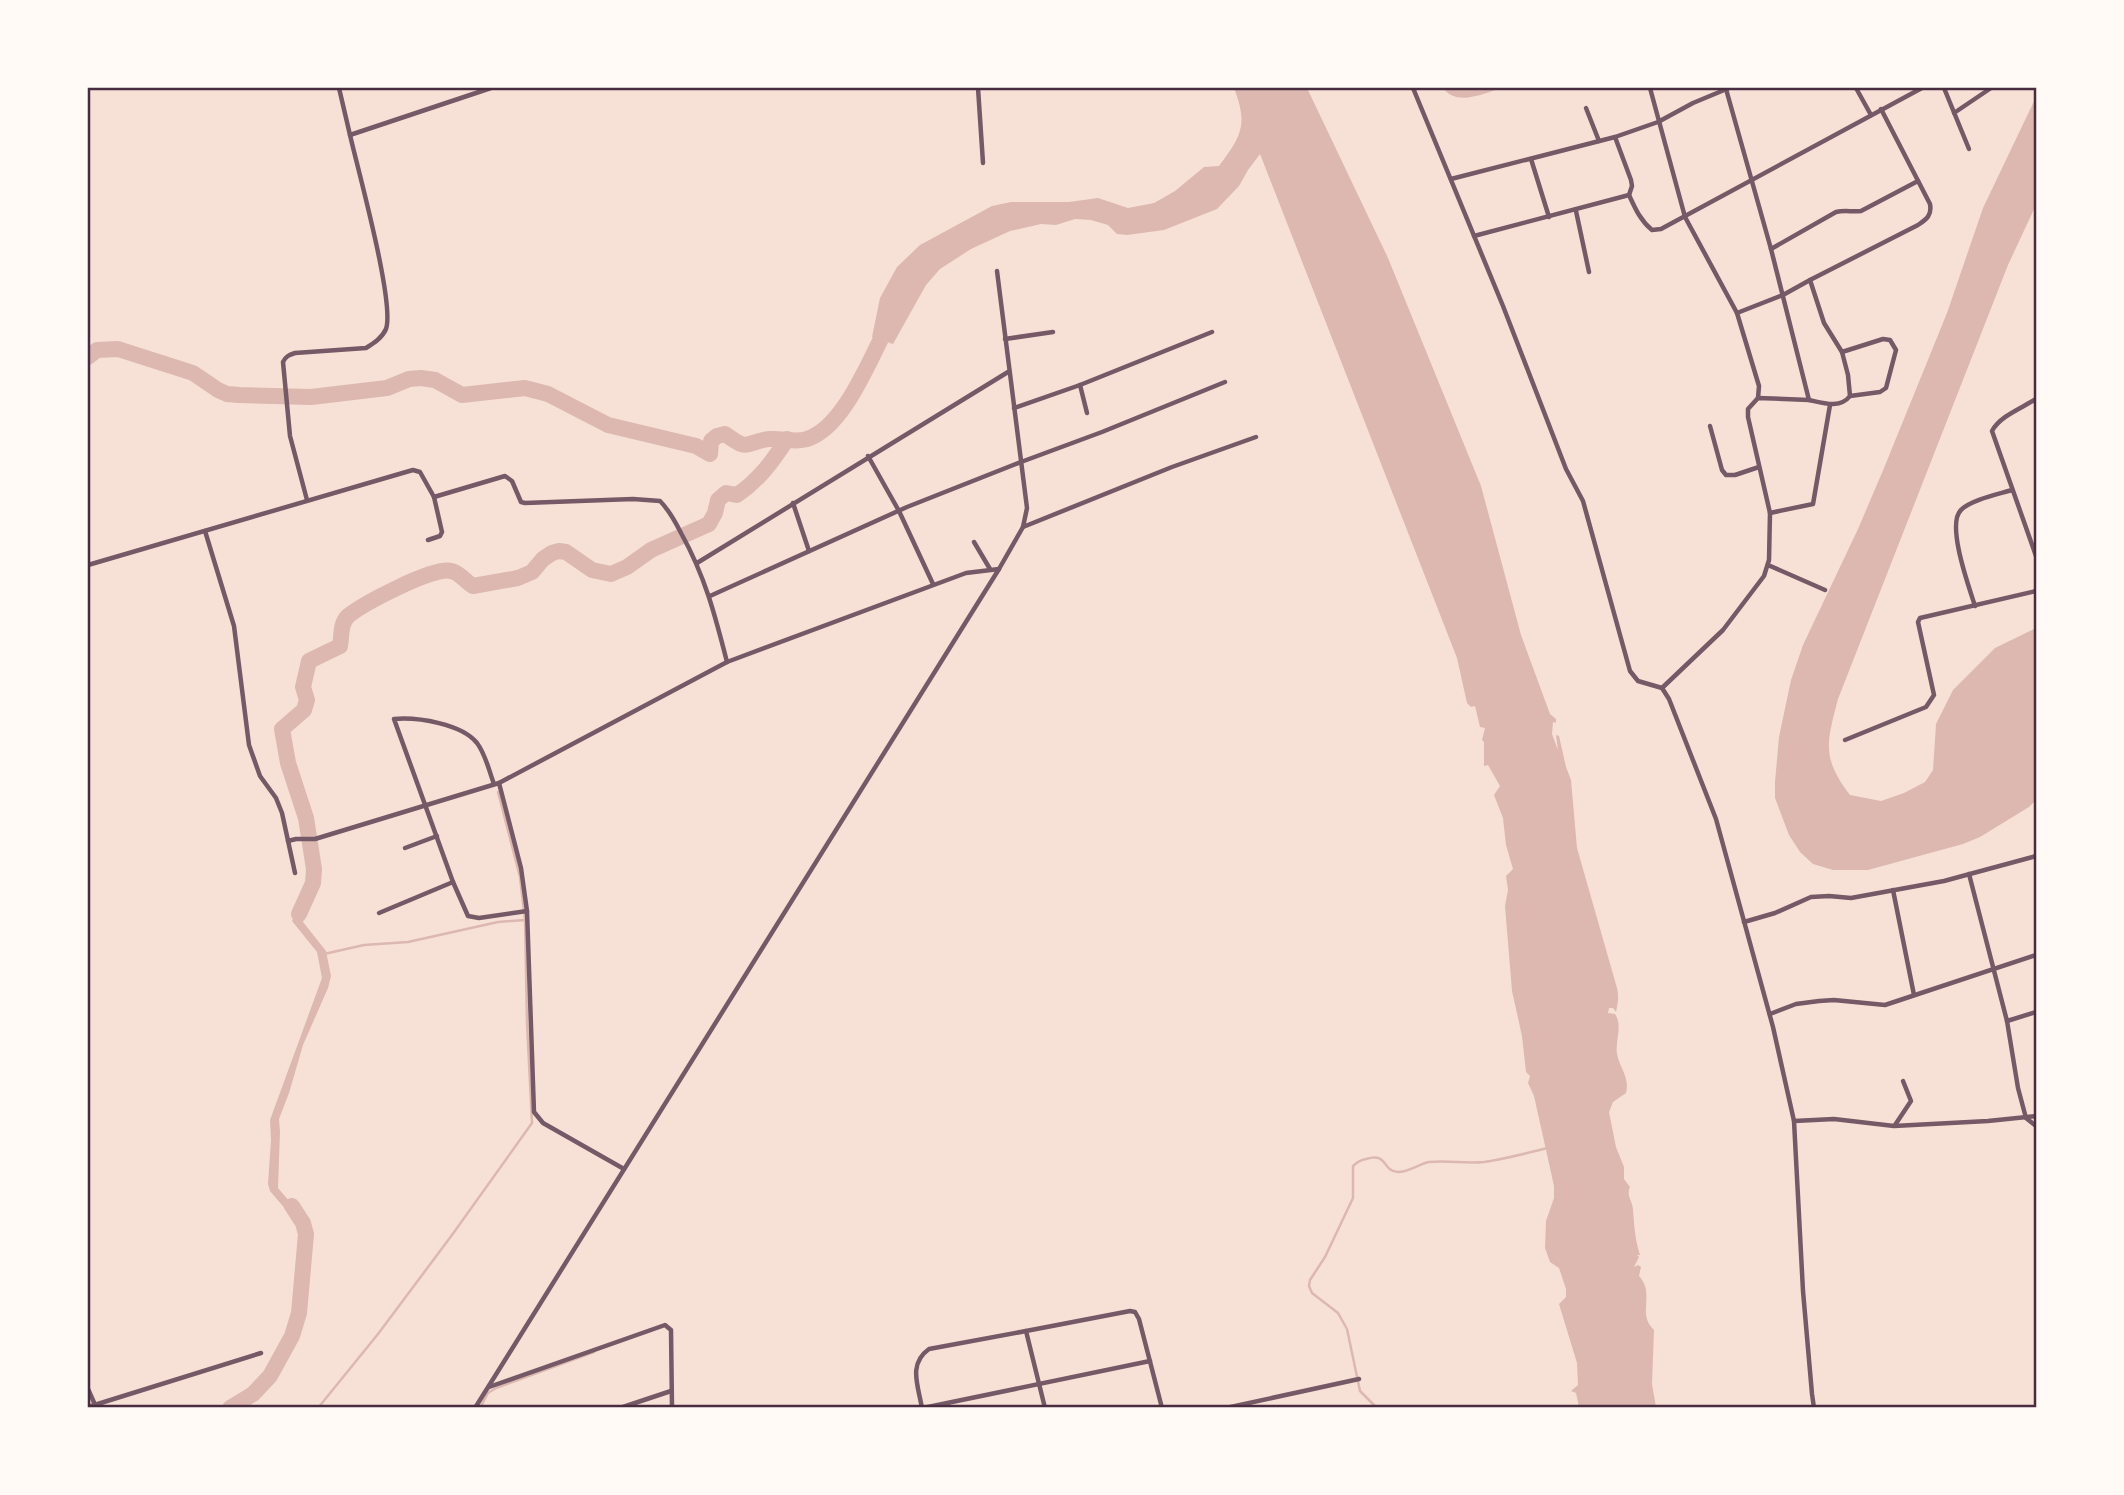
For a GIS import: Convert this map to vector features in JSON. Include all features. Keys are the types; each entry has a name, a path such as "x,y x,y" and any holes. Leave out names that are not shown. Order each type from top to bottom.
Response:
{"street":[{"path":"307,500 290,436 283,362 289,355 366,348 375,343 386,328 388,312 339,88"},
{"path":"350,135 491,88"},
{"path":"978,88 983,163"},
{"path":"1413,88 1564,464 1583,501 1630,671 1638,681 1662,688 1669,699 1716,819 1770,1014 1794,1121 1803,1291 1811,1394 1815,1408"},
{"path":"1650,88 1685,216 1737,313 1759,387 1758,398 1748,409 1748,417 1770,513 1768,565 1765,576 1736,615 1662,688"},
{"path":"1451,179 1615,137 1658,122 1728,88 1809,400"},
{"path":"1856,88 1871,115"},
{"path":"1615,137 1631,180 1629,195 1640,219 1651,230 1661,229 1922,88"},
{"path":"1944,88 1969,149"},
{"path":"1954,113 1991,88"},
{"path":"1586,108 1599,141"},
{"path":"1737,313 1783,295 1927,219 1931,211 1930,204 1881,110"},
{"path":"1531,159 1549,217"},
{"path":"1771,249 1836,212 1861,211 1918,181"},
{"path":"1474,236 1629,195"},
{"path":"1576,211 1589,272"},
{"path":"475,1408 1023,527 1027,509 997,271"},
{"path":"1810,280 1824,323 1842,352 1850,396"},
{"path":"1005,339 1053,332"},
{"path":"1014,408 1080,385 1212,332"},
{"path":"1758,398 1809,400 1830,405 1844,402 1850,396 1880,392 1886,388 1896,350 1890,340 1883,338 1842,352"},
{"path":"696,563 1009,372"},
{"path":"710,596 899,511 1225,382"},
{"path":"1080,385 1087,413"},
{"path":"2036,399 1996,424 1992,431 2036,556"},
{"path":"1770,513 1813,504 1830,405"},
{"path":"1710,426 1722,470 1726,475 1735,475 1759,467"},
{"path":"1023,527 1172,467 1256,437"},
{"path":"868,456 899,511 933,584"},
{"path":"88,565 413,470 420,472 434,497 442,533 428,540"},
{"path":"434,497 505,476 513,481 520,502 525,503 656,499 668,509 696,563 710,596 727,663"},
{"path":"1975,606 1957,541 1955,520 1959,511 1967,505 2012,489"},
{"path":"793,503 809,551"},
{"path":"205,531 233,626 249,745 260,776 282,813 295,873"},
{"path":"974,542 990,569"},
{"path":"1768,565 1825,590"},
{"path":"288,841 315,839 496,783 727,663 933,584 965,573 999,569"},
{"path":"1844,740 1926,707 1934,695 1918,622 1924,616 2036,591"},
{"path":"524,911 472,918 465,912 394,719 405,718 439,724 470,735 481,748 496,783 521,868 524,911 534,1112 543,1123 624,1168"},
{"path":"405,848 437,836"},
{"path":"1744,922 1775,913 1811,897 1851,898 1969,874 2036,856"},
{"path":"1969,874 2007,1021 2018,1088 2026,1118 2036,1126"},
{"path":"379,912 453,882"},
{"path":"1893,890 1914,995"},
{"path":"1770,1014 1796,1004 1834,1000 1885,1005 2036,955"},
{"path":"2007,1021 2036,1012"},
{"path":"1894,1126 1911,1101 1903,1081"},
{"path":"1794,1121 1834,1119 1894,1126 2036,1116"},
{"path":"1150,1361 923,1408 916,1373 917,1361 929,1349 1130,1311 1135,1312 1139,1320 1150,1361 1162,1408"},
{"path":"488,1387 665,1325 671,1330 672,1408"},
{"path":"1026,1331 1045,1408"},
{"path":"88,1407 261,1353"},
{"path":"1226,1408 1359,1380"},
{"path":"88,1389 96,1406"},
{"path":"620,1408 671,1391"}],"shaded area":[{"path":"1234,88 1307,88 1388,258 1481,486 1521,635 1550,714 1556,719 1556,723 1553,722 1552,734 1558,750 1556,735 1559,736 1571,780 1577,848 1618,991 1616,1012 1609,1008 1608,1013 1615,1014 1617,1019 1617,1054 1627,1087 1626,1093 1613,1102 1609,1112 1616,1147 1624,1167 1624,1179 1630,1187 1629,1196 1640,1255 1637,1255 1639,1257 1634,1267 1641,1267 1639,1276 1646,1290 1646,1317 1654,1330 1652,1384 1656,1407 1579,1407 1576,1393 1571,1391 1578,1385 1577,1363 1559,1304 1566,1297 1566,1289 1559,1268 1550,1262 1545,1248 1546,1221 1554,1198 1554,1186 1534,1096 1528,1083 1530,1076 1526,1072 1522,1036 1512,991 1505,906 1508,890 1506,876 1513,869 1506,845 1503,818 1494,795 1500,786 1488,765 1484,766 1482,740 1485,728 1480,727 1475,706 1471,707 1467,703 1457,658 1260,154 1239,186 1217,209 1164,230 1117,234 1108,225 1075,219 1056,225 1041,224 1010,231 971,249 940,269 926,285 893,344 872,337 880,298 897,267 920,245 992,206 1011,202 1069,202 1098,198 1128,208 1154,203 1175,191 1204,167 1219,166 1233,146 1240,129 1241,111"},
{"path":"1443,88 1502,88 1463,98 1449,94"},
{"path":"2036,97 2036,205 2008,265 1838,699 1829,749 1834,770 1850,795 1881,801 1925,782 1933,770 1936,724 1953,690 1995,648 2036,628 2036,800 1980,837 1963,844 1868,870 1833,870 1813,864 1800,852 1789,835 1775,798 1779,737 1791,680 1803,645 1884,468 1947,313 1983,208"},
{"path":"302,893 310,898 303,922 326,951 331,976 303,1045 279,1119 278,1188 306,1221 299,1225 270,1191 268,1184 270,1120 322,978 317,952 292,921"}],"waterway":[{"path":"88,357 97,350 118,349 193,373 218,390 239,395 311,397 387,388 409,379 421,378 435,380 462,395 525,388 548,394 608,425 696,446 710,454 711,441 725,434 747,445 769,439 802,440 820,433 832,422 853,393 888,321"},
{"path":"299,914 313,883 314,869 306,818 288,763 282,729 304,710 307,700 303,687 309,661 340,646 342,626 348,616 383,595 430,574 451,571 473,586 518,578 532,572 543,559 559,551 566,552 592,570 611,574 627,567 651,550 709,524 718,500 726,493 737,495 752,483 787,439"},
{"path":"324,954 364,945 408,942 498,922 525,920 520,877 498,792"},
{"path":"318,1408 378,1334 532,1123 525,920"},
{"path":"1377,1408 1360,1391 1347,1329 1338,1313 1312,1293 1309,1286 1353,1198 1353,1166 1362,1160 1378,1158 1389,1169 1402,1172 1429,1162 1484,1162 1548,1148"},
{"path":"230,1408 253,1394 270,1376 292,1336 299,1313 306,1234 303,1223 292,1206"},
{"path":"480,1408 488,1393 496,1388 594,1352"}]}
